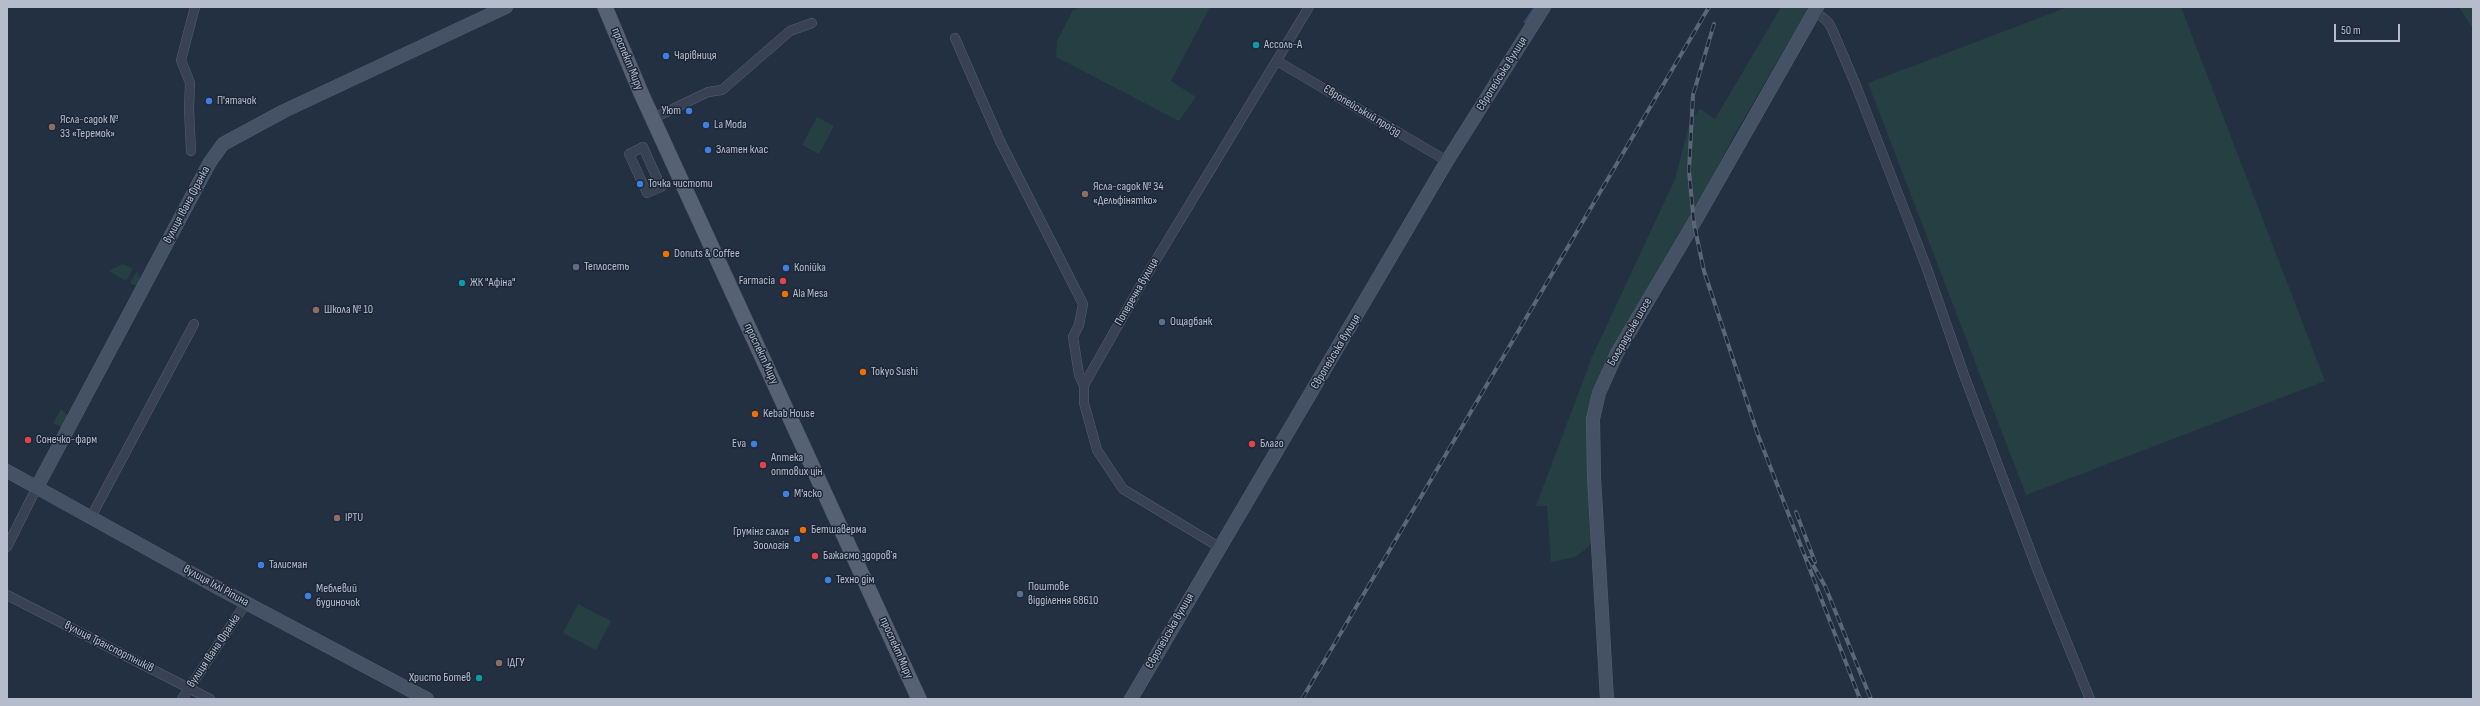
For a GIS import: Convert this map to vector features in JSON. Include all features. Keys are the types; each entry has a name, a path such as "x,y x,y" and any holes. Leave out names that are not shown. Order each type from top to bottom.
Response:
{"main road":[{"name":"вулиця Івана Франка","path":"36,486 210,162 223,144 284,111 506,7"},
{"name":"проспект Миру","path":"605,7 654,118 919,699"},
{"name":"Європейська вулиця","path":"1131,699 1219,547 1448,161 1544,7"},
{"name":"Болградське шосе","path":"1607,699 1594,477 1593,420 1599,393 1617,353 1698,216 1816,9"},
{"name":"вулиця Іллі Ріпина","path":"7,471 246,603 427,699"}],"street":[{"path":"191,151 189,109 190,83 181,60 195,7"},
{"name":"Поперечна вулиця","path":"1084,385 1142,283 1309,7"},
{"path":"1816,9 1832,29 1857,88 1926,266 1946,326 2039,574 2090,699"},
{"path":"654,118 708,92 722,90 790,31 812,23"},
{"path":"955,38 1000,141 1083,304 1079,324 1073,336 1079,375 1084,385 1084,403 1097,450 1123,489 1150,507 1219,547"},
{"name":"Європейський проїзд","path":"1277,61 1448,161"},
{"path":"643,147 661,187 647,193 629,154 643,147"},
{"path":"91,517 194,324"},
{"name":"вулиця Івана Франка","path":"7,547 36,486"},
{"name":"вулиця Транспортників","path":"7,595 210,699"},
{"name":"вулиця Івана Франка","path":"182,699 246,603"}],"green space":[{"path":"1081,7 1210,7 1171,81 1196,97 1179,121 1056,57 1057,41 1073,10"},
{"path":"1781,7 1809,7 1735,134 1693,214 1604,363 1594,390 1594,540 1585,550 1575,557 1551,562 1547,506 1536,506 1592,357 1675,179 1690,121 1700,109 1715,119"},
{"path":"2068,7 2181,7 2325,381 2026,495 1868,83"},
{"path":"2459,7 2473,7 2473,29 2468,21"},
{"path":"817,117 834,126 819,154 802,145"},
{"path":"123,264 133,269 126,281 109,271"},
{"path":"137,271 141,280 136,286 130,283"},
{"path":"61,409 68,416 62,427 53,423"},
{"path":"578,604 611,621 596,650 563,633"}],"waterway":[{"path":"1525,22 1535,7"}],"railway":[{"path":"1302,699 1709,7"},
{"path":"1714,24 1693,95 1689,171 1694,224 1704,271 1758,435 1860,699"},
{"path":"1796,512 1815,562"},
{"path":"1809,558 1825,586 1871,699"}],"place":[{"name":"Ассоль-А","path":"1256,45"},
{"name":"Чарівниця","path":"666,56"},
{"name":"П'ятачок","path":"209,101"},
{"name":"Уют","path":"689,111"},
{"name":"La Moda","path":"706,125"},
{"name":"Ясла-садок № 33 «Теремок»","path":"52,127"},
{"name":"Златен клас","path":"708,150"},
{"name":"Точка чистоти","path":"640,184"},
{"name":"Ясла-садок № 34 «Дельфінятко»","path":"1085,194"},
{"name":"Donuts & Coffee","path":"666,254"},
{"name":"Теплосеть","path":"576,267"},
{"name":"Копійка","path":"786,268"},
{"name":"Farmacia","path":"783,281"},
{"name":"ЖК \"Афіна\"","path":"462,283"},
{"name":"Ala Mesa","path":"785,294"},
{"name":"Школа № 10","path":"316,310"},
{"name":"Ощадбанк","path":"1162,322"},
{"name":"Tokyo Sushi","path":"863,372"},
{"name":"Kebab House","path":"755,414"},
{"name":"Сонечко-фарм","path":"28,440"},
{"name":"Eva","path":"754,444"},
{"name":"Благо","path":"1252,444"},
{"name":"Аптека оптових цін","path":"763,465"},
{"name":"М'яско","path":"786,494"},
{"name":"IPTU","path":"337,518"},
{"name":"Бетшаверма","path":"803,530"},
{"name":"Грумінг салон Зоологія","path":"797,539"},
{"name":"Бажаємо здоровʼя","path":"815,556"},
{"name":"Талисман","path":"261,565"},
{"name":"Техно дім","path":"828,580"},
{"name":"Поштове відділення 68610","path":"1020,594"},
{"name":"Меблевий будиночок","path":"308,596"},
{"name":"ІДГУ","path":"499,663"},
{"name":"Христо Ботев","path":"479,678"}]}
